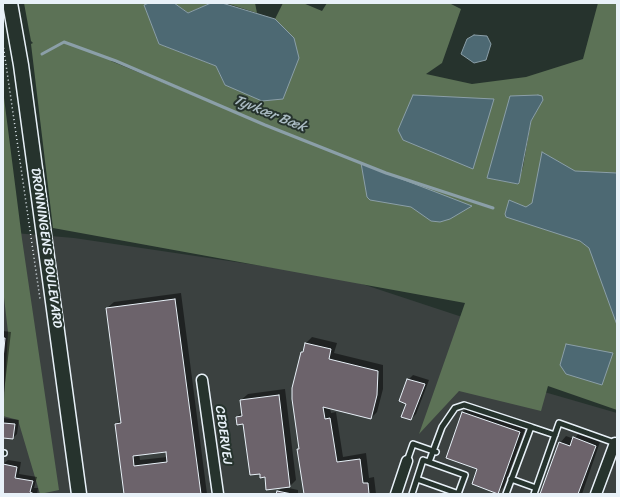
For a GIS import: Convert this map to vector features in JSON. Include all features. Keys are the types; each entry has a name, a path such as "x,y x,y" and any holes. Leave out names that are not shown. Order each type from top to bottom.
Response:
{"main road":[{"name":"DRONNINGENS BOULEVARD","path":"10,3 22,73 79,494"}],"street":[{"name":"CEDERVEJ","path":"202,380 218,494"},
{"path":"596,494 615,442"},
{"path":"396,494 407,461"}],"lane":[{"path":"429,462 434,452 442,426 456,408 464,405 555,435"},
{"path":"534,494 559,423 615,442"},
{"path":"506,494 531,427"},
{"path":"407,461 413,444 434,452"},
{"path":"412,494 423,460 464,475 458,494 417,479"},
{"path":"511,479 536,488"}],"path":[{"path":"3,44 40,301"}],"shaded area":[{"path":"3,232 74,238 344,278 547,345 534,389 617,413 617,494 3,494"}],"green space":[{"path":"24,3 149,3 145,5 159,44 216,66 225,85 294,38 275,19 283,3 303,3 322,11 327,3 449,3 461,9 442,63 426,74 472,84 526,77 583,59 598,3 617,3 617,410 548,386 541,411 459,391 419,434 465,303 53,228 31,44 33,43 31,41","holes":["111,61 116,61 222,107","543,100 531,121 523,167 518,184 487,178"]},
{"path":"174,3 211,3 188,13"},
{"path":"222,3 255,3 257,13 229,4"},
{"path":"3,90 22,239 59,490 40,494 18,420 3,416 8,332 3,289"}],"water":[{"path":"149,3 174,3 188,13 211,3 222,3 275,19 294,38 299,58 283,99 262,101 225,85 216,66 159,44 144,5"},
{"path":"474,35 487,36 491,44 486,60 474,63 461,54 467,39"},
{"path":"413,95 494,99 473,169 403,140 398,130"},
{"path":"510,96 542,96 543,100 531,121 519,183 487,178"},
{"path":"542,152 575,171 617,173 617,325 589,248 580,241 506,217 505,214 509,200 526,207 532,203"},
{"path":"361,163 472,206 450,219 440,222 431,221 411,207 370,200 367,197"},
{"path":"566,344 613,353 602,385 566,374 560,365"}],"building":[{"path":"175,299 201,494 124,494 115,424 121,423 106,308","holes":["166,452 167,462 134,466 133,456"]},
{"path":"3,338 5,338 3,359"},
{"path":"305,343 331,349 329,359 378,371 377,395 371,419 323,407 325,419 330,418 337,462 360,459 363,483 368,483 369,494 304,494 297,449 299,449 292,399 292,388 301,352 303,352"},
{"path":"407,379 425,384 411,420 401,417 406,404 399,401"},
{"path":"279,395 290,487 266,490 265,477 260,478 260,474 250,475 243,424 237,425 236,417 242,416 240,400"},
{"path":"462,412 520,432 498,494 472,484 477,469 446,458"},
{"path":"3,423 15,424 13,439 3,438"},
{"path":"573,437 596,446 578,494 540,494 559,442 570,446"},
{"path":"3,464 17,467 15,478 33,481 30,492 34,494 3,494"},
{"path":"277,491 292,494 276,494"}],"waterway":[{"name":"Tyvkær Bæk","path":"42,54 64,42 116,61 265,125 386,173 493,208"}]}
